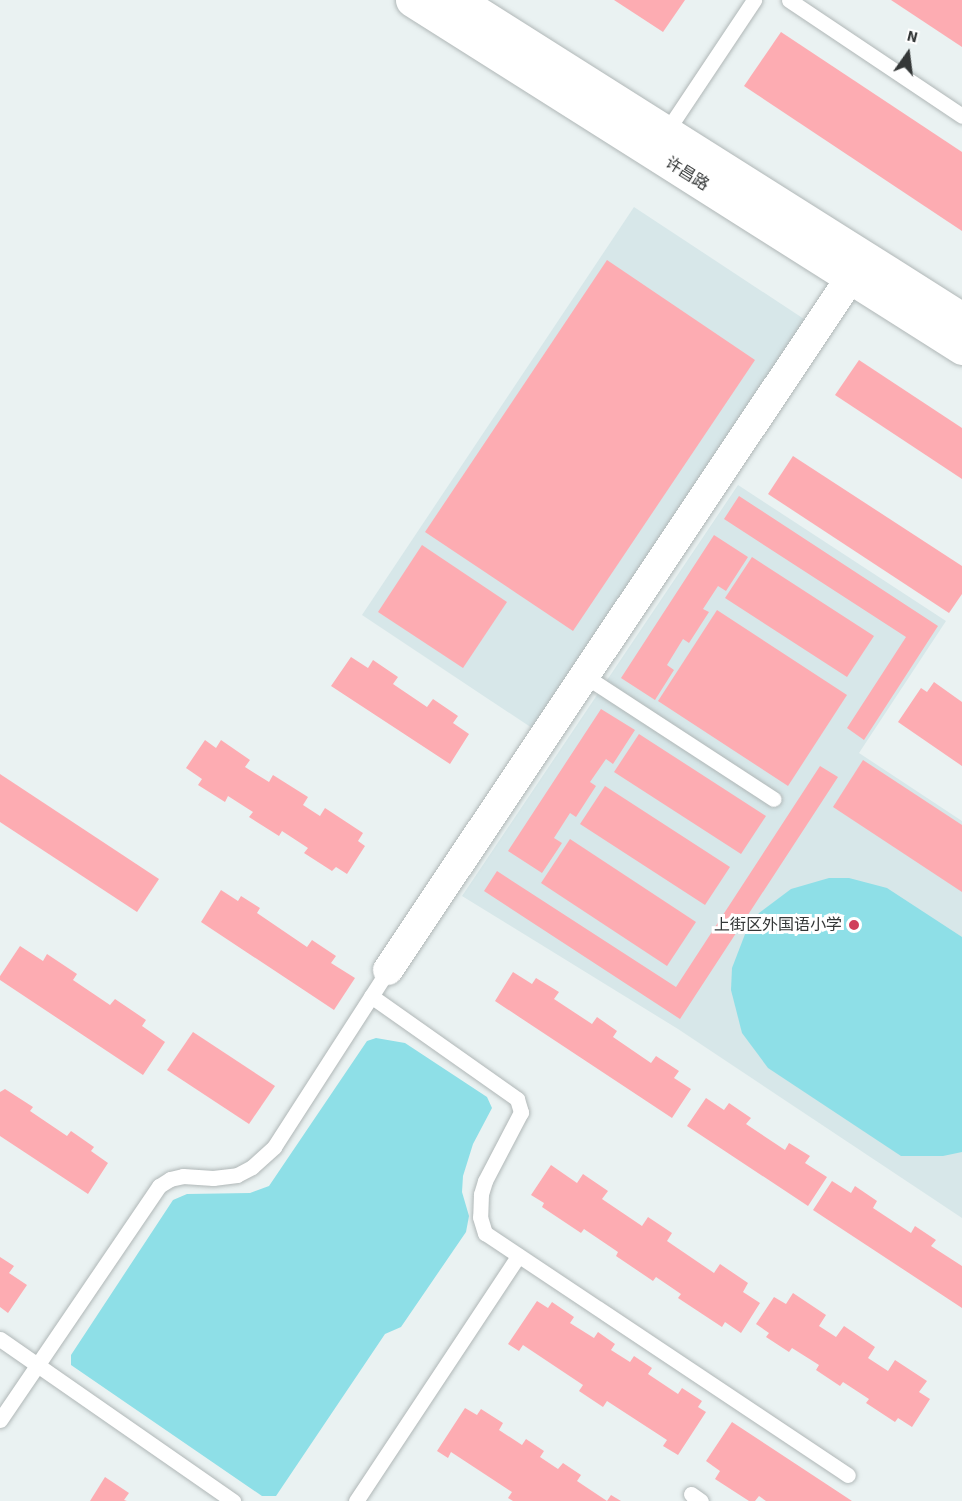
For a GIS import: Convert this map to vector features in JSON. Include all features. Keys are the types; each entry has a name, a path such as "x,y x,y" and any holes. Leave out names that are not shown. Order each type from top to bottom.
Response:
{"street":[{"name":"许昌路","path":"412,0 962,348"},
{"name":"许昌路","path":"457,0 962,320"},
{"path":"388,970 851,277"}],"lane":[{"path":"666,132 754,0"},
{"path":"789,0 962,116"},
{"path":"585,676 774,799"},
{"path":"0,1420 159,1186 170,1179 183,1176 213,1178 237,1175 252,1167 274,1147 388,970"},
{"path":"371,996 517,1099 521,1112 485,1181 480,1217 485,1233 848,1475"},
{"path":"356,1501 518,1256"},
{"path":"0,1340 233,1501"}],"shaded area":[{"path":"634,207 807,321 535,730 362,615"},
{"path":"738,485 946,621 859,753 962,821 962,1218 678,1029 462,896"},
{"name":"上街区外国语小学","path":"829,878 849,878 887,888 962,937 962,1152 943,1156 901,1156 768,1068 742,1033 731,990 732,968 747,929 759,913 791,889"},
{"path":"376,1038 405,1043 487,1097 492,1108 473,1144 463,1176 462,1192 469,1216 466,1232 401,1327 385,1334 276,1496 262,1496 71,1365 71,1355 173,1200 187,1194 250,1193 269,1186 367,1041"}],"building":[{"path":"614,0 685,0 663,32"},
{"path":"891,0 962,0 962,47"},
{"path":"781,32 962,152 962,231 744,86"},
{"path":"607,260 755,360 573,631 425,532"},
{"path":"859,360 962,428 962,479 835,395"},
{"path":"793,456 962,566 962,594 949,613 768,494"},
{"path":"739,496 938,626 864,740 847,728 906,637 724,519"},
{"path":"714,535 748,557 726,591 718,586 703,609 709,612 689,643 683,639 667,665 674,670 655,700 621,678"},
{"path":"422,545 507,602 463,668 378,612"},
{"path":"752,557 874,636 847,677 725,598"},
{"path":"717,610 847,695 788,786 658,701"},
{"path":"351,657 368,668 373,660 398,677 393,684 427,707 433,699 458,716 453,723 469,734 450,764 331,686"},
{"path":"934,682 962,702 962,766 898,722 921,688 927,692"},
{"path":"601,709 635,730 613,764 606,759 590,782 596,786 576,817 570,813 554,838 562,843 542,873 508,851"},
{"path":"639,734 766,816 741,854 614,772"},
{"path":"205,740 216,748 221,740 250,760 245,767 269,782 273,775 308,797 303,805 320,816 325,808 363,833 358,841 365,846 347,874 336,867 332,871 304,853 308,848 282,831 279,836 249,817 253,812 228,796 225,802 198,785 202,779 186,768"},
{"path":"863,760 962,825 962,892 833,807"},
{"path":"820,766 838,777 680,1019 484,891 497,871 676,987"},
{"path":"0,774 159,879 137,912 0,822"},
{"path":"605,786 730,867 705,905 580,824"},
{"path":"570,839 696,922 667,966 541,883"},
{"path":"221,890 238,901 241,896 260,908 257,913 307,947 312,940 336,956 331,963 355,978 334,1010 201,922"},
{"path":"20,946 43,961 47,954 77,974 73,980 110,1005 115,999 146,1020 142,1026 165,1042 143,1075 0,980 0,976"},
{"path":"513,972 532,984 536,978 559,992 554,999 592,1024 597,1017 617,1031 613,1037 651,1063 656,1056 679,1071 674,1078 691,1089 672,1118 495,1001"},
{"path":"193,1032 275,1086 249,1124 167,1070"},
{"path":"5,1089 33,1107 30,1111 67,1136 71,1131 94,1147 91,1151 108,1163 88,1194 0,1136 0,1092"},
{"path":"706,1098 724,1110 729,1103 751,1118 746,1124 785,1150 789,1143 810,1156 805,1163 827,1177 808,1206 687,1126"},
{"path":"551,1165 577,1183 583,1174 608,1191 602,1199 642,1226 648,1217 672,1233 667,1241 714,1273 720,1264 748,1283 743,1292 760,1303 741,1333 725,1322 722,1327 678,1298 681,1294 656,1277 653,1281 616,1256 618,1252 584,1229 581,1233 542,1207 544,1203 531,1195"},
{"path":"832,1181 851,1193 855,1186 877,1201 873,1208 911,1233 915,1226 936,1240 931,1246 962,1266 962,1308 813,1210"},
{"path":"0,1257 14,1266 9,1273 27,1285 8,1313 0,1307"},
{"path":"793,1293 826,1315 819,1326 836,1337 844,1326 875,1347 868,1358 888,1371 895,1360 927,1381 919,1392 930,1399 912,1427 898,1418 895,1422 866,1403 869,1399 843,1382 840,1386 816,1370 819,1365 792,1348 789,1352 766,1337 769,1333 756,1324 774,1297 786,1304"},
{"path":"537,1301 548,1308 552,1302 574,1317 570,1323 594,1338 598,1332 615,1344 611,1350 630,1362 634,1356 652,1368 648,1374 678,1394 682,1388 702,1401 698,1407 706,1412 678,1455 663,1446 667,1440 607,1401 603,1407 579,1391 583,1385 523,1345 519,1351 508,1344"},
{"path":"465,1408 477,1415 481,1409 503,1423 499,1430 522,1445 526,1439 544,1451 540,1457 558,1469 563,1463 581,1475 577,1481 607,1501 513,1501 508,1498 512,1492 451,1452 448,1458 437,1451"},
{"path":"732,1422 852,1501 766,1501 759,1496 755,1501 749,1501 715,1479 720,1471 706,1461"},
{"path":"105,1477 129,1493 124,1500 127,1501 90,1501"},
{"path":"611,1495 621,1501 607,1501"}],"place":[{"name":"上街区外国语小学","path":"854,925"}]}
